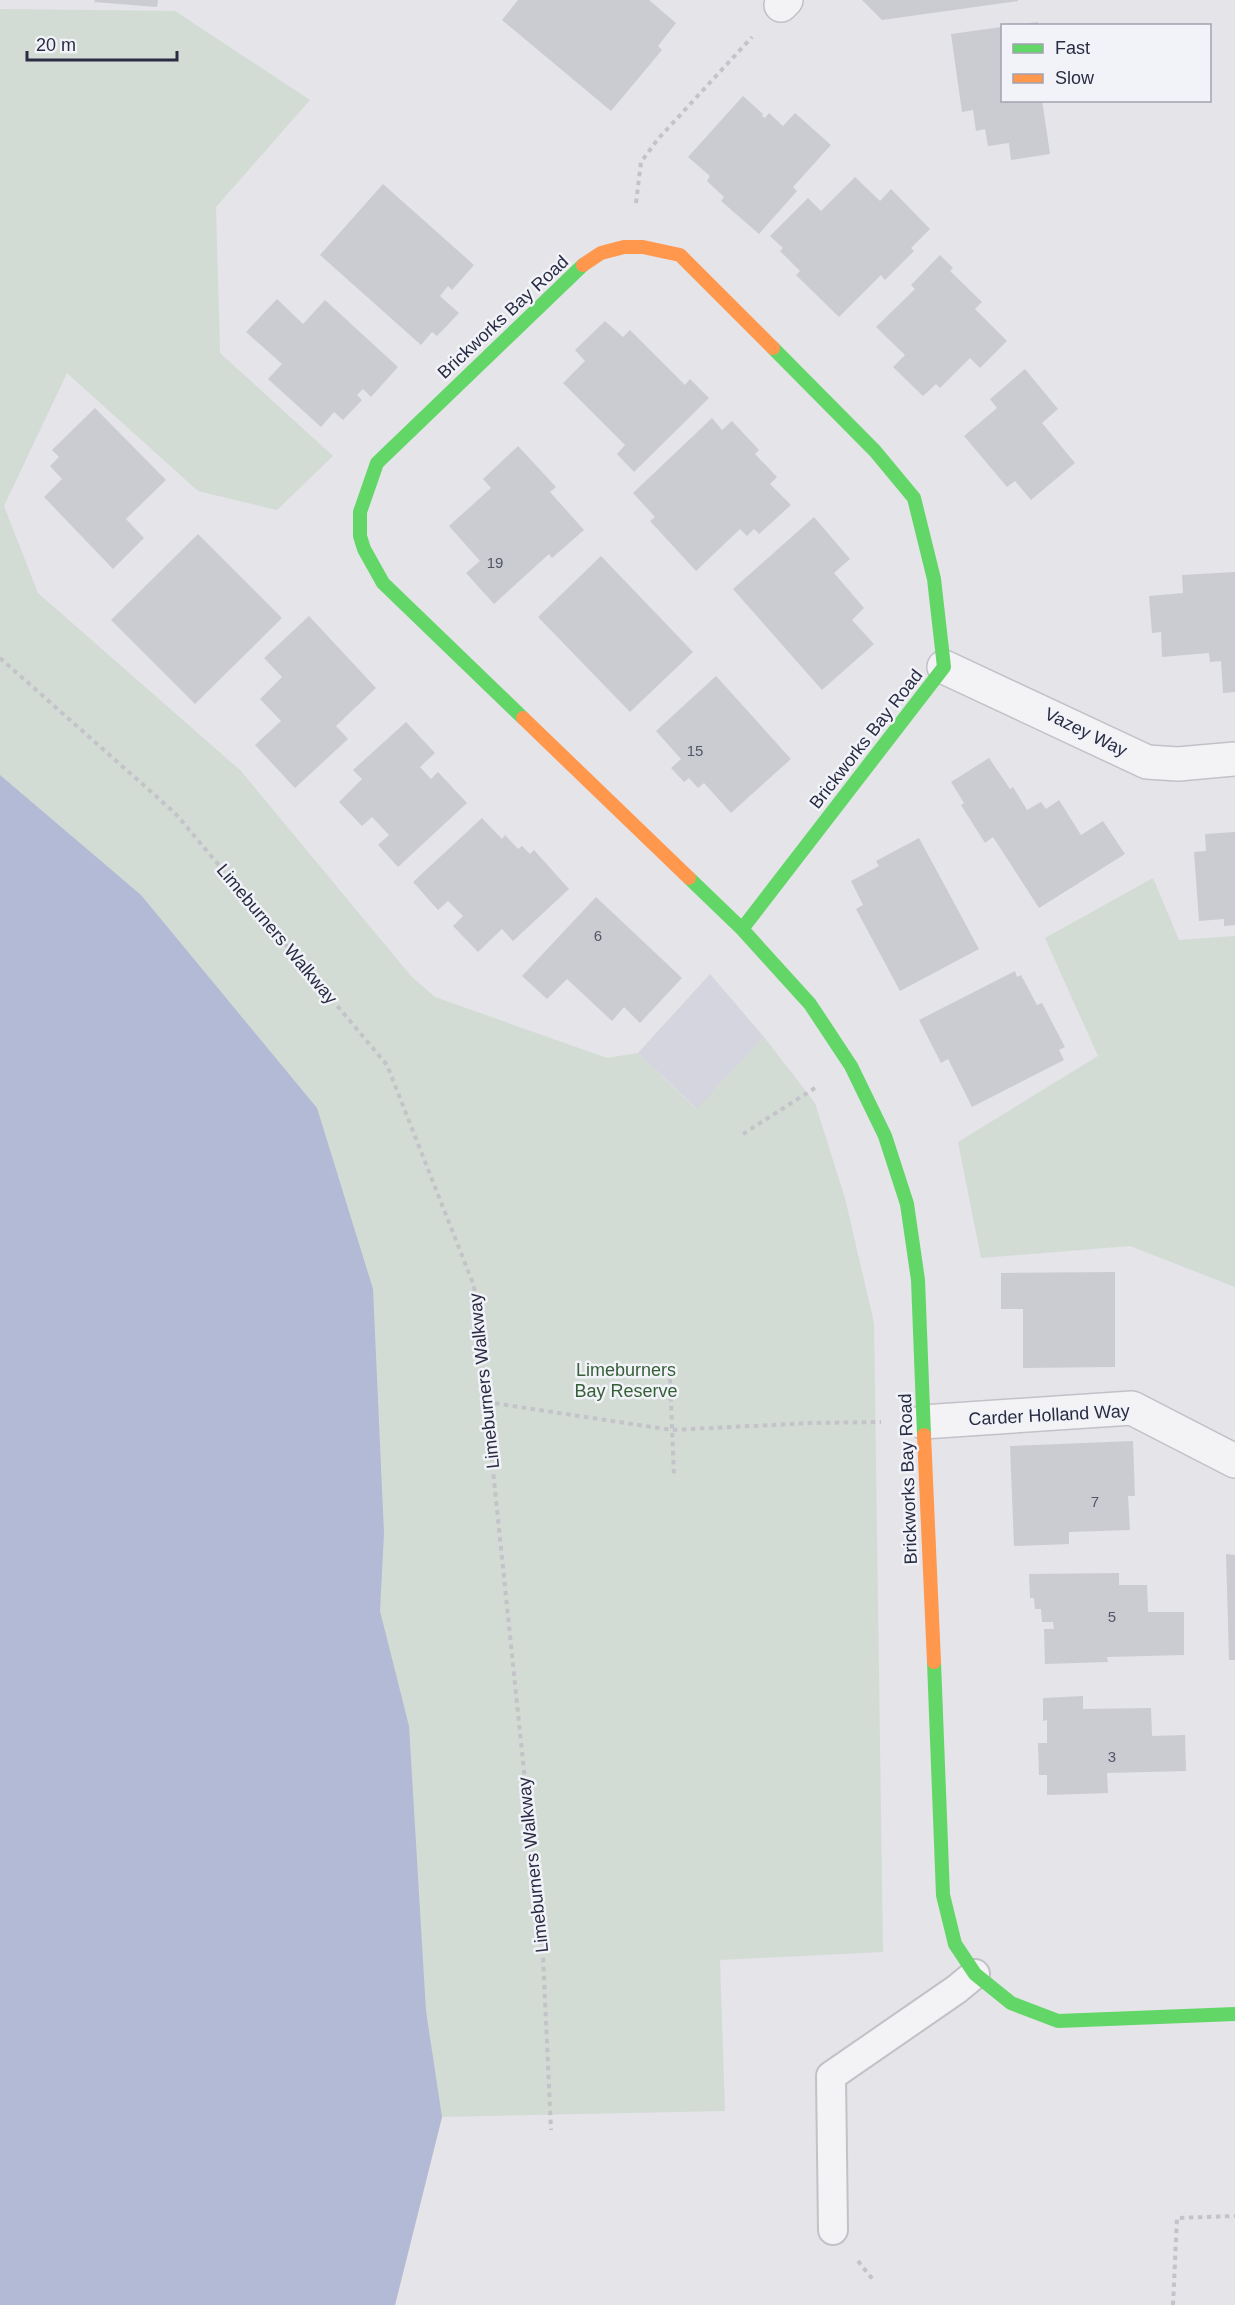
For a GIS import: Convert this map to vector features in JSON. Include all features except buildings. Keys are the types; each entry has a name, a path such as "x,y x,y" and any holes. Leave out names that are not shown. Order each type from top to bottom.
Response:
{"street":[{"name":"Brickworks Bay Road","path":"742,929 944,667 934,579 914,498 875,451 680,255 654,248 630,247 605,251 571,275 377,463 362,501 357,529 366,556 383,583 742,929 810,1004 851,1066 885,1136 908,1204 918,1280 943,1895 955,1944 975,1974 1011,2003 1058,2021 1235,2014"},
{"name":"Vazey Way","path":"944,667 1147,762 1178,764 1235,759"},
{"name":"Carder Holland Way","path":"923,1422 1132,1408 1235,1461"}],"lane":[{"path":"833,2230 831,2076 957,1989 975,1974"}],"path":[{"path":"636,207 641,162 658,139 753,36"},
{"name":"Limeburners Walkway","path":"0,658 175,813 387,1065 474,1286 543,1956 551,2130"},
{"path":"743,1134 821,1084"},
{"path":"670,1379 674,1476"},
{"path":"486,1402 672,1430 882,1422"},
{"path":"1173,2305 1177,2218 1235,2216"}],"shaded area":[{"path":"710,974 764,1037 697,1109 638,1053"}],"green space":[{"name":"Limeburners Bay Reserve","path":"0,9 175,11 310,100 216,207 220,353 333,456 277,510 198,491 67,373 4,506 38,593 241,771 411,976 435,997 607,1058 638,1053 696,1109 764,1037 815,1103 845,1198 874,1323 883,1952 720,1960 725,2111 442,2117 395,2305 0,2305"},
{"path":"1153,878 1179,940 1235,936 1235,1287 1130,1246 981,1258 958,1142 1098,1056 1045,938"}],"water":[{"path":"0,775 141,895 317,1108 373,1289 384,1533 380,1611 409,1726 426,2011 442,2117 395,2305 0,2305"}],"traffic: fast":[{"path":"523,718 383,583 364,549 360,536 360,512 377,463 583,265"},
{"path":"742,929 944,667 934,579 914,498 875,451 773,348"},
{"path":"689,878 742,929 810,1004 851,1066 885,1136 907,1204 918,1280 924,1435"},
{"path":"934,1662 943,1895 955,1944 975,1974 1011,2003 1058,2021 1235,2014"}],"traffic: slow":[{"path":"583,265 601,253 624,247 643,247 680,255 773,348"},
{"path":"523,718 689,878"},
{"path":"924,1435 934,1662"}]}
